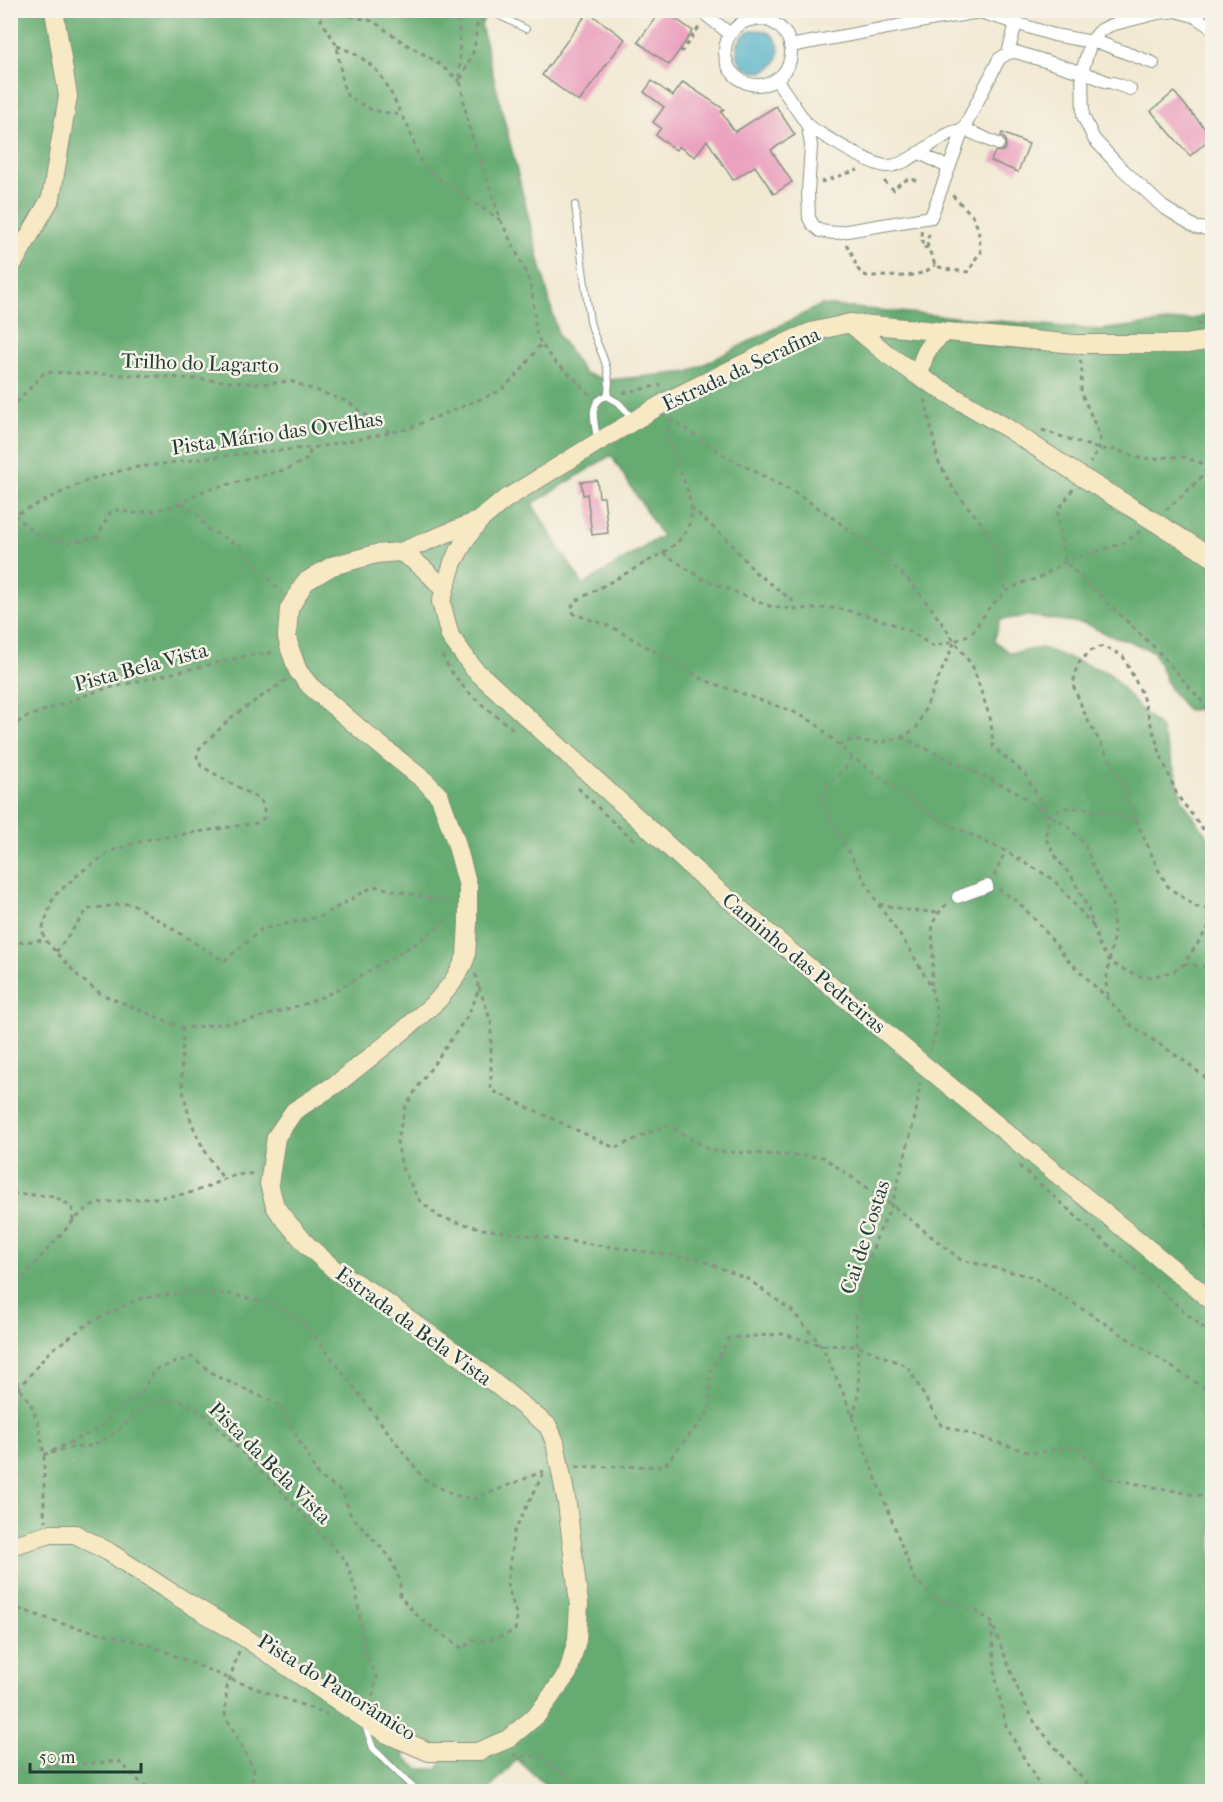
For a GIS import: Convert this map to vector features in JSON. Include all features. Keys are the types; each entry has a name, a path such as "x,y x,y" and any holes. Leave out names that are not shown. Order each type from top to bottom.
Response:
{"street":[{"path":"10,265 14,262 51,198 53,187 68,96 54,10"},
{"path":"700,10 730,34"},
{"path":"790,46 985,11 1054,35 1091,41 1122,50 1154,63"},
{"path":"1212,28 1185,12 1176,11 1158,13 1111,25 1101,30 1091,41 1083,116 1094,139 1163,207 1197,228 1212,229"},
{"path":"760,19 776,24 783,30 790,46 790,61 776,79 761,85 745,82 732,72 725,58 726,41 730,34 743,22 760,19"},
{"path":"1008,53 1016,23"},
{"path":"776,79 808,126 811,146 808,212 813,225 820,231 836,233 931,217 963,130 993,67 1008,53 1023,54 1134,91"},
{"path":"808,126 883,166 893,166 920,153 948,135 963,130 998,144"},
{"path":"920,153 949,168"},
{"path":"850,323 888,355 920,377 1007,428 1212,557"},
{"name":"Estrada da Serafina","path":"480,520 504,500 634,420 668,401 811,332 850,323 1075,344 1186,344 1212,340"},
{"path":"920,377 921,364 926,351 945,333"},
{"name":"Estrada da Bela Vista","path":"10,1546 51,1534 75,1534 109,1552 244,1636 367,1725 429,1752 477,1752 508,1739 537,1715 568,1672 576,1640 579,1604 567,1503 552,1470 555,1442 548,1426 463,1358 374,1294 336,1271 307,1245 275,1206 269,1176 276,1137 294,1111 339,1082 404,1031 438,1000 452,983 466,956 468,906 468,886 440,797 425,781 310,686 298,671 293,660 287,637 289,609 305,582 332,566 376,554 400,552 480,520"},
{"name":"Caminho das Pedreiras","path":"480,520 453,562 441,602 450,636 474,669 699,874 924,1065 1212,1301"},
{"path":"400,552 416,561 444,590"},
{"path":"952,900 989,885"}],"lane":[{"path":"488,10 526,29"},
{"path":"575,205 591,323 605,361 609,389 607,396"},
{"path":"598,442 594,414 595,403 600,398 607,396 619,403 634,420"},
{"path":"367,1725 373,1748 408,1783 420,1791"}],"path":[{"path":"459,10 460,81 468,124 501,221 525,270 531,291 536,333 540,344 556,363 587,392"},
{"path":"460,81 474,50 477,25 482,10"},
{"path":"315,11 327,11 373,21 407,45 434,60 460,81"},
{"path":"315,11 337,46 343,85 348,97 372,110 396,114 403,118"},
{"path":"680,49 682,51 696,33"},
{"path":"337,46 367,61 387,84 408,126 420,161 435,177 501,221"},
{"path":"884,181 893,166"},
{"path":"808,192 813,185 826,180 857,170 865,171"},
{"path":"879,177 894,190 903,181 916,180 918,176"},
{"path":"919,220 923,248 928,247 935,265 944,269 969,272 981,253 978,228 972,215 952,196 944,180"},
{"path":"836,233 843,237 857,269 867,276 921,274 935,265"},
{"name":"Pista Mário das Ovelhas","path":"12,516 88,480 131,468 311,447 407,429 500,391 521,371 540,344"},
{"path":"1075,344 1082,365 1081,392 1100,436 1099,449"},
{"name":"Trilho do Lagarto","path":"10,409 45,372 155,376 262,384 290,381 348,402 390,432"},
{"path":"920,377 939,461 954,490 984,526 999,556 1005,592"},
{"path":"607,396 668,401 722,454 797,494 851,530 875,549 910,583 972,667 991,721 993,747 1025,774 1048,815 1046,839 1057,859 1072,877 1088,908 1099,945 1109,960 1118,968 1128,973 1151,977 1174,971 1184,964 1212,922"},
{"path":"668,401 670,445 686,487 691,508 686,533 663,553 573,603 572,611 581,617 612,627 704,680 794,712 815,723 851,756 936,818 1005,851 1053,879 1095,928"},
{"path":"1038,429 1099,449 1116,450 1146,459 1183,458 1208,465"},
{"path":"12,516 40,537 67,543 97,537 111,512 117,510 135,513 155,511 182,503 203,491 288,469 308,459 311,447"},
{"path":"663,553 703,579 772,607 837,608 862,614 913,633 932,646 955,641 972,633 989,608 1005,592 1021,583 1039,578 1065,562 1126,542 1174,504 1199,480 1212,462"},
{"path":"1082,477 1058,512 1065,562 1157,650 1212,716"},
{"path":"182,503 200,517 207,529 231,543 240,545 291,604"},
{"path":"691,508 728,540 755,572 792,600 795,609"},
{"path":"839,745 851,740 879,743 901,737 916,729 955,641"},
{"path":"1212,841 1177,795 1160,753 1141,692 1124,656 1103,646 1090,651 1077,665 1073,685 1087,719 1122,782 1136,820 1169,888 1197,908 1212,909"},
{"name":"Pista Bela Vista","path":"10,728 24,718 100,690 246,656 283,651"},
{"path":"290,677 233,716 199,749 198,758 201,766 259,800 264,805 264,818 256,823 145,840 111,851 81,872 54,896 42,930 45,940 80,978 101,994 183,1028 247,1021 308,1003 418,942 468,906"},
{"path":"901,737 1015,791 1048,815 1065,824 1084,843 1096,875 1112,903 1114,933 1106,982 1108,999"},
{"path":"851,756 849,764 830,781 824,790 823,800 826,811 878,904 909,948 931,987"},
{"path":"1048,815 1065,808 1085,808 1136,820"},
{"path":"1005,851 989,885 1018,902 1042,927 1068,960 1132,1026 1186,1062 1212,1083"},
{"path":"57,952 88,909 131,903 224,961 262,928 322,916 374,886 468,906"},
{"path":"931,987 933,947 931,930 939,912 952,900"},
{"path":"878,904 913,911 939,912"},
{"path":"10,944 45,940"},
{"path":"1184,964 1212,967"},
{"path":"472,969 491,1022 491,1090 615,1148 667,1125 711,1151 823,1157 892,1205 960,1260 1033,1277 1212,1393"},
{"path":"479,987 466,1018 405,1108 397,1141 402,1168 418,1200 439,1217 483,1229 698,1259 748,1279 792,1311 821,1345 853,1419 915,1578 933,1597 976,1611 991,1621 1019,1692 1035,1723 1073,1769 1096,1791"},
{"name":"Cai de Costas","path":"853,1419 859,1391 856,1315 862,1282 876,1239 892,1205 916,1113 924,1065 933,1043 937,1019 931,987"},
{"path":"183,1028 183,1089 196,1136 208,1158 223,1178"},
{"path":"10,1291 73,1222 94,1205 190,1193 223,1178 245,1173 269,1176"},
{"path":"10,1203 13,1194 54,1196 72,1207 73,1222"},
{"path":"10,1394 19,1388 50,1351 92,1321 139,1299 184,1292 231,1294 275,1305 306,1325 424,1479 453,1495 474,1499 552,1470 664,1466 710,1410 710,1372 729,1338 783,1334 821,1345 858,1346 907,1366 940,1425 1031,1453 1077,1447 1107,1478 1212,1498"},
{"path":"10,1355 19,1388 30,1402 38,1422 44,1455 44,1512 51,1534"},
{"path":"44,1455 98,1429 115,1412 141,1394 154,1370 192,1357 216,1376 280,1405 318,1476 343,1492 350,1514 389,1556 400,1580 400,1597 422,1620 463,1649 472,1640 490,1640 515,1631 517,1617 507,1584 514,1532 552,1470"},
{"name":"Pista da Bela Vista","path":"44,1455 89,1446 102,1441 118,1430 136,1412 160,1400 179,1400 206,1416 280,1490 345,1561 356,1591 365,1652 377,1678 367,1725"},
{"path":"10,1606 70,1626 147,1644 230,1679 334,1717"},
{"path":"991,1621 996,1679 1006,1726 1043,1791"},
{"path":"241,1644 225,1700 225,1715 253,1768 250,1791"},
{"path":"507,1755 541,1757 583,1791"},
{"path":"10,1770 119,1761 141,1783 156,1791"}],"green space":[{"path":"11,11 488,11 481,25 558,335 584,373 608,380 689,372 821,305 1099,330 1193,319 1212,313 1212,744 1209,740 1203,709 1187,710 1170,689 1154,652 1108,635 1087,624 1028,616 1000,620 994,641 1010,653 1042,648 1109,673 1143,712 1160,727 1182,800 1212,843 1212,1791 553,1792 517,1759 488,1791 11,1792","holes":["611,455 662,536 583,585 532,504","404,1749 443,1761 437,1769 419,1769 404,1758"]}],"water":[{"path":"758,30 773,36 779,51 773,66 758,72 743,66 737,51 743,36"}],"building":[{"path":"661,10 693,31 669,65 638,42"},
{"path":"588,12 625,39 579,102 542,75"},
{"path":"652,81 673,96 683,82 724,109 721,112 735,132 776,106 795,135 771,150 792,182 774,194 755,166 733,180 707,140 695,157 678,146 676,150 656,135 661,128 653,122 664,107 644,92"},
{"path":"1174,92 1212,137 1190,156 1151,111"},
{"path":"1002,133 1029,144 1018,172 991,161 995,152 1003,151 1006,147"},
{"path":"597,480 599,497 604,497 608,533 592,535 587,494 583,495 581,482"}]}
